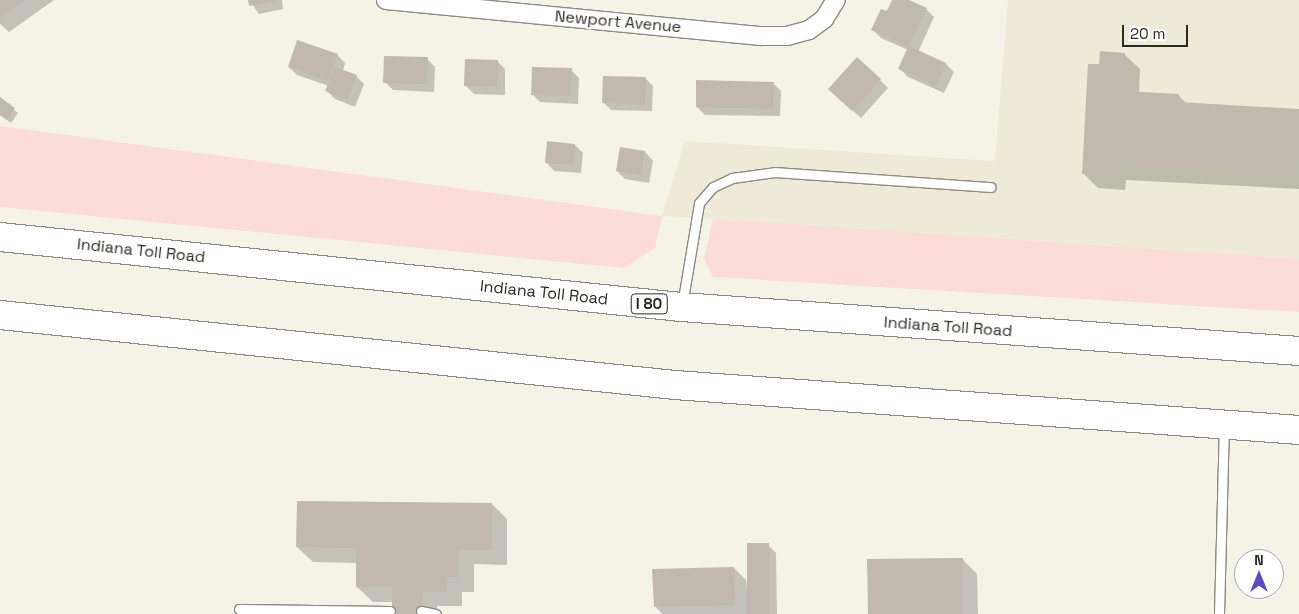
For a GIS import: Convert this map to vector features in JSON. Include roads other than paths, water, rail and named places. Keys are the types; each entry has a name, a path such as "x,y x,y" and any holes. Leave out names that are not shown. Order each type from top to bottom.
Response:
{"highway":[{"name":"Indiana Toll Road","path":"0,237 681,308 1299,351"},
{"path":"0,315 676,384 1299,430"}],"street":[{"name":"Newport Avenue","path":"386,0 761,36 787,36 809,30 824,19 836,0"}],"lane":[{"path":"681,308 699,203 713,187 732,178 775,172 990,187"},
{"path":"1219,614 1224,425"},
{"path":"239,609 390,611"},
{"path":"421,611 436,614"}]}
